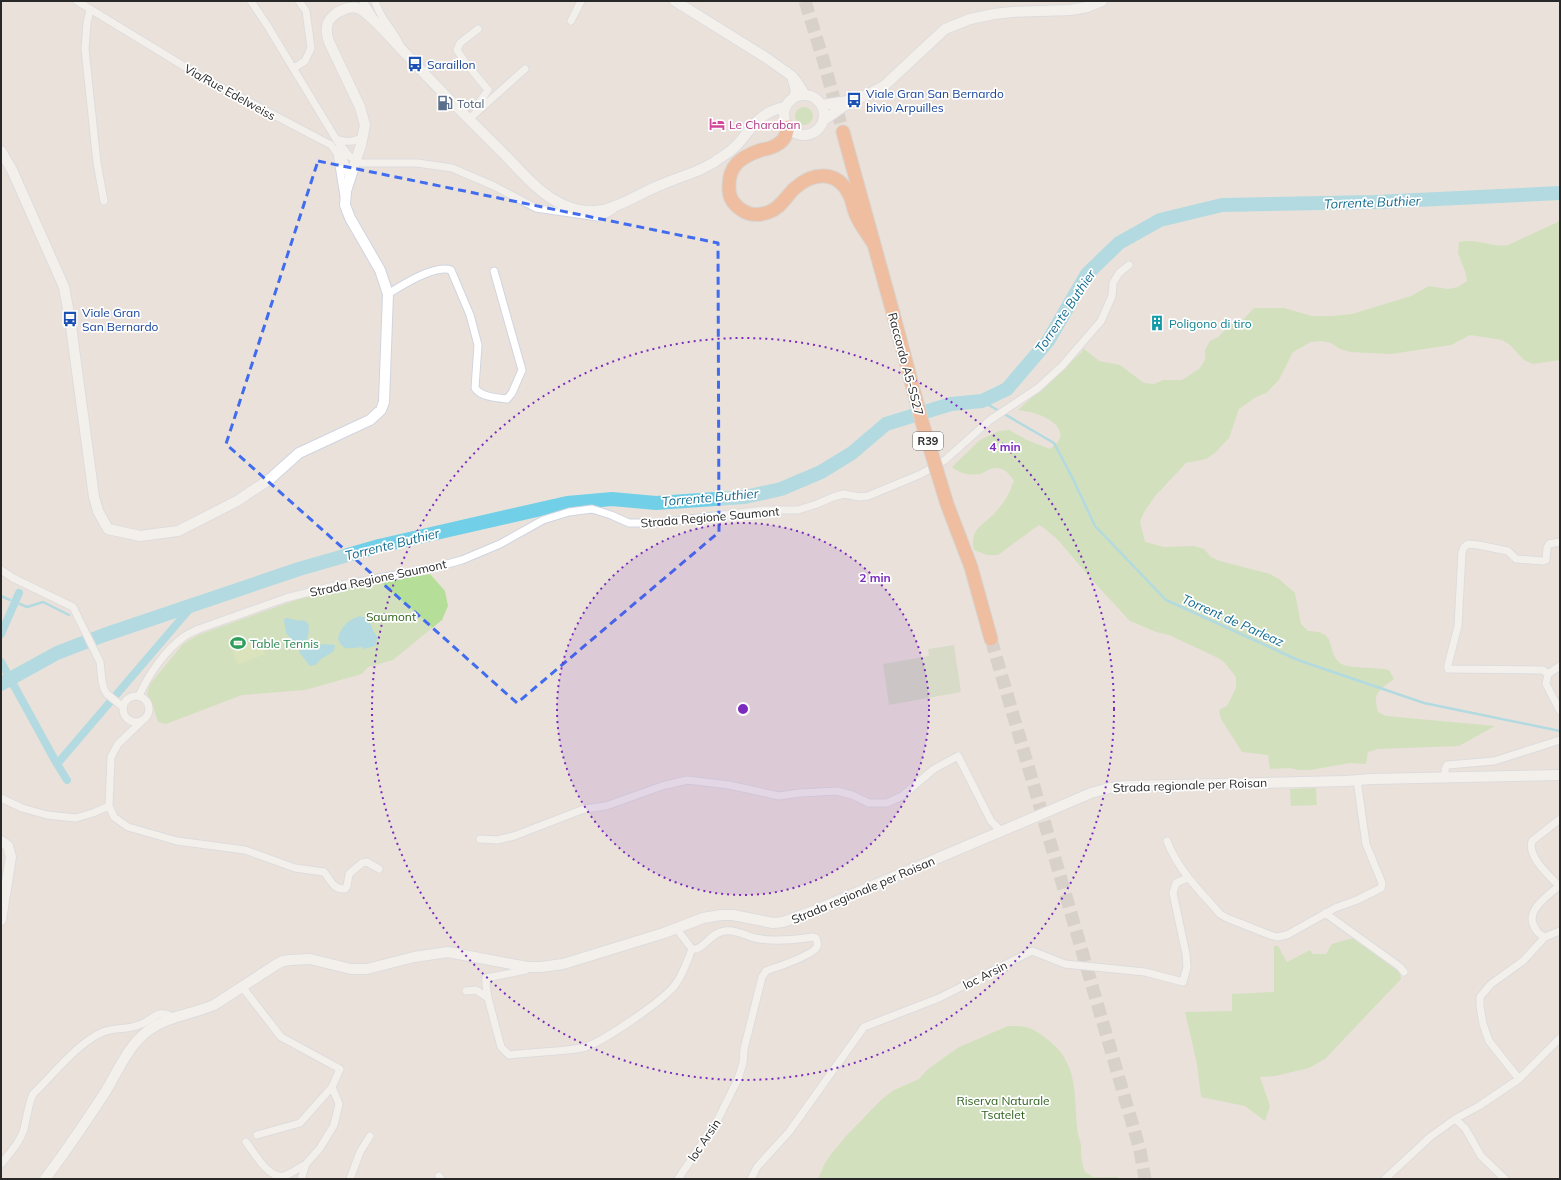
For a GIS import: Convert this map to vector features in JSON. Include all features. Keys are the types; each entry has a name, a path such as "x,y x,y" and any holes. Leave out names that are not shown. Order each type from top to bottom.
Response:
{"highway":[{"path":"786,123 784,139 776,146 744,157 733,166 729,178 729,190 732,201 740,209 750,214 762,215 775,210 795,188 805,180 816,176 826,175 835,179 844,186 849,194 857,217 873,243"},
{"name":"Raccordo A5-SS27","path":"843,132 922,422 947,504 971,567 991,639"}],"main road":[{"path":"675,1 765,57 792,76 805,95"},
{"path":"757,121 776,115 796,133 800,135 810,134 819,129 824,120 852,101 885,85 945,29 963,21 994,14 1071,10 1087,7 1102,1"},
{"path":"1,151 12,170 64,287 70,319 94,497 98,511 108,529 140,536 178,531 237,501 270,478 299,452 374,417 380,410 386,396 388,294 380,270 350,218 346,205 346,191 363,137 365,125 360,107 329,42 326,32 330,19 336,13 347,8 359,9 378,24 430,80 533,183 564,205 587,210 604,210 615,207 653,188 706,168 737,146 761,117 769,112 785,107 794,98 796,91 792,76"},
{"path":"794,98 805,95 815,98 822,105 824,110 824,120"},
{"path":"822,105 852,101"},
{"path":"785,107 786,123"},
{"name":"Strada regionale per Roisan","path":"45,1179 67,1150 133,1046 148,1030 158,1024 214,1005 283,961 299,958 322,961 334,966 351,969 367,969 414,957 448,952 527,967 541,967 563,964 703,918 733,915 773,923 783,922 797,918 1091,793 1109,788 1144,784 1357,780 1445,776 1560,775"},
{"path":"1,841 8,846 11,856 1,920"}],"street":[{"name":"Via/Rue Edelweiss","path":"78,1 90,10 200,76 290,125 331,145 337,153 346,205"},
{"path":"251,1 294,68 336,138 349,156 355,160 362,163 417,162 452,168 494,186 536,208 598,217 608,213 615,207"},
{"path":"294,68 305,61 311,48 306,11 299,1"},
{"path":"363,1 378,24"},
{"path":"375,1 377,12 393,30 402,50"},
{"path":"571,21 581,1"},
{"path":"90,10 87,23 85,49 97,163 104,201"},
{"path":"477,111 476,107 488,90 457,50 460,43 478,29"},
{"path":"469,119 525,69"},
{"path":"336,138 347,142 357,141 363,137"},
{"path":"336,138 346,166 349,181"},
{"name":"Strada Regione Saumont","path":"139,696 145,682 172,648 185,635 199,629 286,598 330,587 429,569 462,560 500,544 543,520 569,512 592,509 612,515 629,523 657,523 763,510 798,510 817,504 833,496 844,494 859,497 868,496 921,474 945,460 990,420 1038,388 1062,366 1101,322 1112,296 1113,283 1119,272 1129,265"},
{"path":"388,294 427,273 446,268 451,270 470,315 478,345 475,388 478,392 507,399 512,393 522,370 494,271"},
{"path":"1548,674 1543,670 1448,669 1448,665 1458,626 1462,552 1464,547 1468,544 1497,548 1508,551 1516,559 1543,561 1546,560 1546,548 1549,544 1560,542"},
{"path":"1,570 13,578 73,607 100,662 102,681 107,694 123,707"},
{"path":"1560,666 1548,674 1546,684 1560,711"},
{"path":"142,721 134,722 127,718 123,711 123,707 127,699 130,697 139,696 144,698 149,705 148,714 142,721 118,744 111,757 109,806 114,817 128,826 177,841 245,850 295,868 324,872 334,887 340,890 345,889 349,874 362,863 367,862 379,869"},
{"path":"1445,776 1445,769 1447,766 1494,761 1560,740"},
{"path":"480,839 497,840 514,836 584,810 606,806 662,786 688,780 729,785 779,796 837,791 852,795 869,804 887,803 902,796 934,769 958,756 991,821 1001,832"},
{"path":"1167,842 1172,855 1188,878 1220,914 1270,935 1277,937 1287,935 1335,908 1357,900 1381,888 1382,883 1366,844 1357,780"},
{"path":"1,798 22,808 41,813 76,818 109,806"},
{"path":"1545,937 1536,931 1532,920 1533,911 1560,885 1537,861 1531,848 1531,843 1532,840 1560,819"},
{"name":"loc Arsin","path":"751,1179 757,1167 789,1132 864,1027 939,998 1032,952 1065,964 1145,972 1183,982 1187,967 1186,954 1173,893 1176,883 1188,878"},
{"path":"1325,913 1400,967 1404,972"},
{"path":"527,967 526,970 486,978 488,998 501,1047 509,1055 583,1048 596,1042 670,992 681,975 692,949 676,928"},
{"name":"loc Arsin","path":"678,1179 716,1123 738,1079 743,1063 744,1049 762,977 766,971 812,952 818,945 818,941 813,937 786,941 756,938 738,932 725,931 711,936 697,950 692,949"},
{"path":"1516,1081 1489,1041 1483,1024 1480,997 1491,984 1523,960 1545,937 1560,931"},
{"path":"242,988 281,1037 340,1069 332,1087 300,1123 256,1135"},
{"path":"466,990 476,990 488,998"},
{"path":"1,1164 18,1142 24,1129 30,1100 33,1094 86,1041 105,1031 141,1025 161,1013 167,1013 175,1018"},
{"path":"1385,1179 1430,1137 1455,1119 1479,1106 1516,1081 1560,1038"},
{"path":"246,1142 270,1173 277,1176 284,1176 306,1164 320,1148 334,1125 339,1104 332,1087"},
{"path":"1455,1119 1465,1128 1481,1156 1505,1179"},
{"path":"350,1179 360,1152 370,1136"},
{"path":"301,1179 306,1164"}],"highlighted area":[{"path":"318,161 718,243 719,532 517,703 226,444"}],"green space":[{"path":"804,107 810,110 813,116 810,122 804,125 798,122 795,116 798,110"},
{"path":"1560,221 1560,360 1533,364 1524,360 1510,345 1502,340 1470,335 1451,345 1391,354 1350,352 1340,349 1331,343 1322,341 1311,342 1293,352 1279,380 1266,393 1256,397 1239,409 1229,438 1215,453 1206,459 1186,463 1156,495 1144,512 1140,522 1145,542 1164,547 1194,546 1204,549 1211,557 1220,561 1270,574 1279,579 1295,593 1301,624 1308,631 1324,634 1328,638 1335,658 1340,663 1356,667 1389,670 1394,679 1378,692 1376,705 1378,712 1386,716 1495,726 1459,746 1378,749 1368,752 1366,764 1350,763 1310,770 1289,768 1270,769 1268,755 1242,752 1221,719 1219,710 1227,706 1236,688 1236,677 1224,662 1169,635 1156,632 1130,621 1058,540 1044,528 1039,525 998,555 987,555 974,550 973,540 975,533 1003,503 1008,496 1014,481 1006,471 1000,468 988,470 981,474 971,475 958,471 952,467 980,440 999,431 1009,430 1027,440 1050,449 1056,444 1060,438 1060,433 1055,424 1037,414 1018,410 1082,352 1083,348 1099,361 1120,365 1144,383 1154,384 1163,380 1182,380 1199,369 1205,360 1205,350 1210,341 1218,337 1231,324 1241,322 1254,308 1284,308 1312,316 1352,314 1411,296 1429,286 1448,289 1458,287 1467,281 1458,253 1459,242 1473,241 1501,246 1508,245"},
{"name":"Saumont","path":"430,574 445,591 448,606 442,620 393,660 368,667 362,674 305,690 242,695 166,724 158,722 147,694 150,684 183,644 198,635 313,594"},
{"path":"260,640 265,654 238,665 232,650"},
{"path":"954,645 961,692 889,705 883,664 929,656 928,649"},
{"path":"1316,788 1317,805 1291,806 1290,789"},
{"path":"1353,938 1399,970 1401,979 1325,1059 1309,1068 1275,1076 1260,1077 1270,1106 1265,1121 1245,1106 1201,1097 1197,1064 1185,1012 1232,1011 1232,994 1274,992 1274,946 1278,946 1287,962 1310,950 1313,954 1326,954 1332,944"},
{"name":"Riserva Naturale Tsatelet","path":"1008,1026 1029,1028 1047,1039 1057,1048 1069,1068 1072,1078 1077,1129 1085,1172 1093,1177 1117,1177 1120,1179 818,1179 825,1163 832,1153 882,1099 894,1090 919,1079 927,1070 959,1047"}],"water":[{"path":"360,616 367,619 378,637 375,646 364,649 362,647 345,648 338,639 341,630 352,619"},
{"path":"285,618 305,621 309,626 306,641 303,647 316,648 322,644 335,645 334,651 321,659 315,665 310,666 299,652 302,647 298,647 286,633"}],"waterway":[{"name":"Torrente Buthier","path":"1,684 57,653 104,635 299,569 379,546 567,503 612,499 656,503 745,497 781,489 821,472 852,453 886,424 951,404 982,401 1007,389 1048,341 1087,274 1119,243 1160,220 1222,205 1375,202 1560,193"},
{"name":"Torrent de Parleaz","path":"982,401 1054,443 1095,526 1166,600 1298,660 1424,703 1560,731"},
{"path":"1,634 19,593"},
{"path":"1,596 10,600"},
{"path":"20,604 27,607 43,602 69,615"},
{"path":"57,764 193,605"},
{"path":"1,662 67,780"}],"tunnel":[{"path":"805,1 843,132"},
{"path":"991,639 1140,1150 1145,1179"}],"place":[{"name":"Saraillon","path":"415,64"},
{"name":"Viale Gran San Bernardo bivio Arpuilles","path":"854,100"},
{"name":"Total","path":"445,103"},
{"name":"Le Charaban","path":"717,124"},
{"name":"Viale Gran San Bernardo","path":"70,319"},
{"name":"Poligono di tiro","path":"1157,323"},
{"name":"Table Tennis","path":"238,643"}]}
